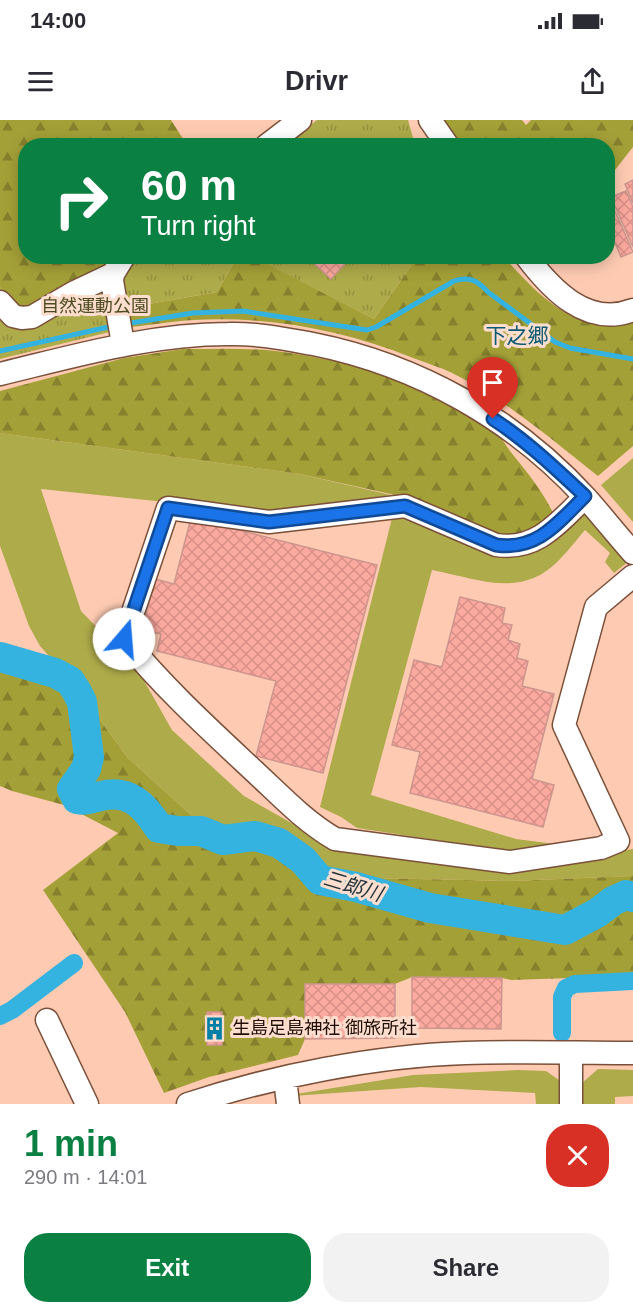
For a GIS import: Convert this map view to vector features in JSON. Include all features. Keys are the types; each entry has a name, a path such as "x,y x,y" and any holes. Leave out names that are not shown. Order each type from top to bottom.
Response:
{"street":[{"path":"276,138 300,120"},
{"path":"430,120 442,138"},
{"path":"532,264 563,298 589,311 613,315 633,310"},
{"path":"0,302 13,316 32,317 119,265"},
{"path":"119,265 112,281 120,329"},
{"path":"0,374 120,329 182,337 228,333 263,336 346,351 408,372 458,396 510,430 585,496 633,553"},
{"path":"585,496 542,537 510,547 496,545 405,506 269,522 168,508 124,639 157,678 315,827 335,838 510,862 601,848 618,841 564,725 596,607 633,576"},
{"path":"47,1020 87,1104"},
{"path":"188,1104 216,1094 285,1078 409,1057 463,1053 633,1053"},
{"path":"571,1053 571,1104"},
{"path":"285,1078 288,1104"}],"green space":[{"path":"0,120 171,120 183,138 18,138 18,264 106,264 99,272 28,309 16,304 0,287"},
{"path":"317,120 408,120 413,138 293,138"},
{"path":"439,120 522,120 526,125 531,120 633,120 633,147 615,170 615,138 451,138"},
{"name":"自然運動公園","path":"118,264 233,264 217,292 126,308 130,327 0,359 0,287 16,304 28,309"},
{"path":"233,264 268,264 374,319 412,264 510,264 553,304 583,321 600,324 616,323 633,316 633,446 598,476 527,420 472,383 443,369 387,348 333,333 278,323 222,319 130,327 126,308 217,292"},
{"path":"267,264 412,264 374,319"},
{"path":"183,349 266,350 294,354 354,366 415,386 470,413 496,431 539,489 554,515 538,530 508,540 404,497 300,474 0,433 0,391 124,358"},
{"path":"0,433 300,474 391,495 270,513 41,489 81,611 138,670 172,730 244,796 316,837 510,866 633,849 633,876 511,881 326,877 307,857 260,833 231,833 191,815 128,758 89,705 75,678 58,666 40,646 29,626 0,546"},
{"path":"633,458 633,522 601,485"},
{"path":"582,507 629,561 614,573 605,562 610,553 585,530 561,558 546,571 531,579 516,583 483,581 432,570 371,795 516,839 555,844 514,852 357,828 320,807 392,518 406,514 493,551"},
{"path":"0,651 58,666 75,678 89,705 128,758 191,815 231,833 260,833 282,839 307,857 326,877 511,881 633,876 633,976 511,980 412,977 395,984 305,984 305,1039 298,1055 209,1077 164,1093 125,1012 43,890 118,833 64,805 0,786"},
{"path":"598,1069 633,1070 633,1096 615,1097 615,1104 582,1104 582,1083"},
{"path":"518,1070 546,1071 559,1080 559,1104 536,1104 535,1093 421,1087 278,1097 413,1075"}],"building":[{"path":"633,180 633,203 625,184"},
{"path":"626,191 633,207 633,247 615,206 615,195"},
{"path":"615,211 633,252 621,257 615,243"},
{"path":"315,264 345,264 331,279"},
{"path":"191,518 377,565 323,773 256,756 276,681 157,651 161,634 142,630 155,579 174,584"},
{"path":"460,597 505,608 502,623 512,625 508,640 520,644 517,658 528,661 522,686 554,694 532,779 554,785 543,827 410,793 420,752 392,745 414,660 442,667"},
{"path":"412,977 502,978 501,1029 412,1028"},
{"path":"305,984 395,984 395,1038 305,1039"},
{"name":"生島足島神社 御旅所社","path":"207,1012 222,1012 222,1045 207,1045"}],"waterway":[{"path":"125,324 193,313 243,311 367,330 376,327 454,281 468,279 480,285 555,342 570,348 633,359"},
{"path":"0,351 113,326"},
{"name":"三郎川","path":"0,657 55,673 70,681 77,692 82,702 89,757 86,769 72,789 77,799 111,794 120,795 128,797 141,806 159,828 201,831 223,840 255,836 279,843 303,860 320,880 356,887 430,908 565,930 597,913 613,901 626,895 633,897"},
{"path":"0,1016 12,1010 74,963"},
{"path":"562,1033 562,997 566,988 575,984 633,981"}],"place":[{"name":"生島足島神社 御旅所社","path":"214,1028"}],"district":[{"name":"下之郷","path":"517,335"}],"route":[{"path":"124,639 168,508 269,522 405,506 496,545 510,547 542,537 585,496 510,430 493,419"}]}
